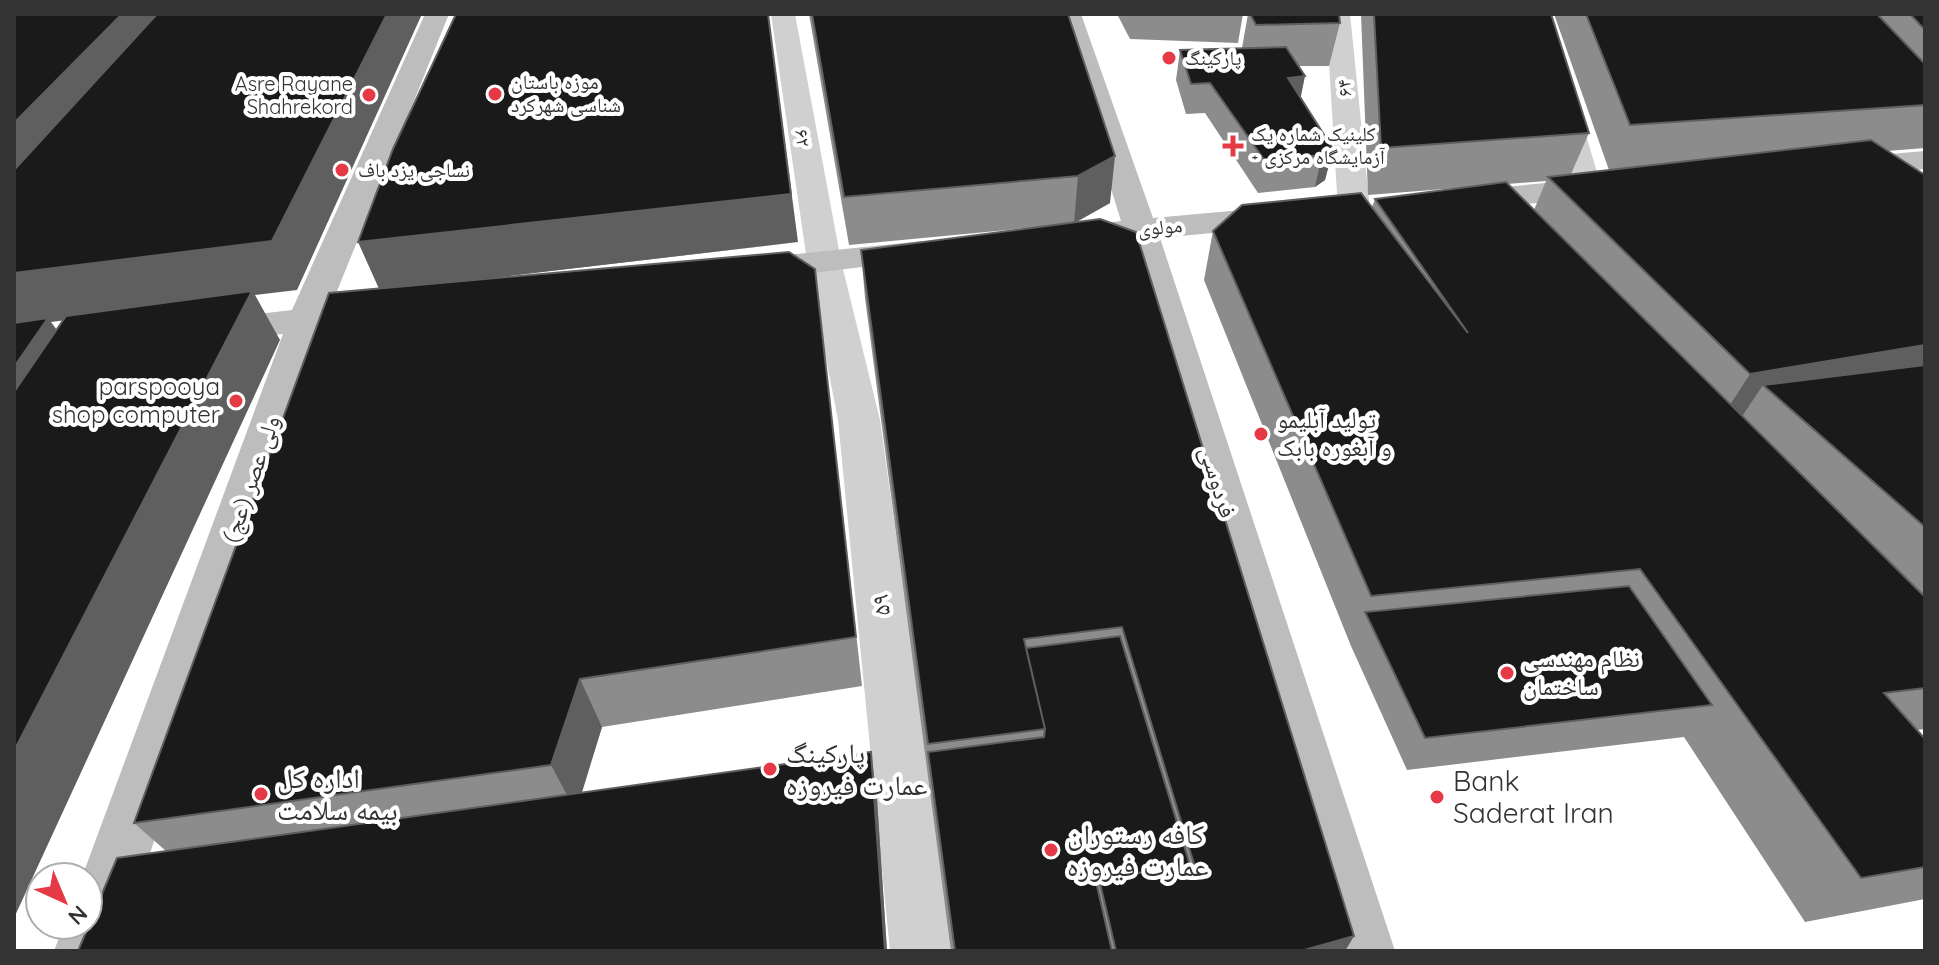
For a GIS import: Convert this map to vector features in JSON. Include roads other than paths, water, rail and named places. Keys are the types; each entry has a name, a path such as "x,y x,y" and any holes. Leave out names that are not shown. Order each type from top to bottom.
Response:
{"main road":[{"name":"ولی عصر (عج)","path":"86,951 306,321 437,14"},
{"name":"فردوسی","path":"1069,14 1140,229 1363,951"},
{"path":"1833,168 1925,160"},
{"path":"1427,203 1633,185"},
{"name":"مولوی","path":"1045,239 1368,209"},
{"path":"714,274 950,248"},
{"path":"185,331 416,309"}],"street":[{"name":"۶۲","path":"783,14 824,261"},
{"name":"۶۴","path":"1338,14 1368,209"},
{"path":"1538,14 1586,189"},
{"path":"1833,168 1887,192"},
{"path":"1472,200 1505,234"},
{"name":"۵۹","path":"824,261 859,420 922,951"}],"place":[{"name":"پارکینگ","path":"1169,58"},
{"name":"موزه باستان شناسی شهرکرد","path":"495,94"},
{"name":"Asre Rayane Shahrekord","path":"369,95"},
{"name":"کلینیک شماره یک - آزمایشگاه مرکزی","path":"1233,146"},
{"name":"نساجی یزد باف","path":"342,170"},
{"name":"parspooya shop computer","path":"236,401"},
{"name":"تولید آبلیمو و آبغوره بابک","path":"1261,434"},
{"name":"نظام مهندسی ساختمان","path":"1507,673"},
{"name":"پارکینگ عمارت فیروزه","path":"770,769"},
{"name":"اداره کل بیمه سلامت","path":"261,794"},
{"name":"Bank Saderat Iran","path":"1437,797"},
{"name":"کافه رستوران عمارت فیروزه","path":"1051,850"}]}
